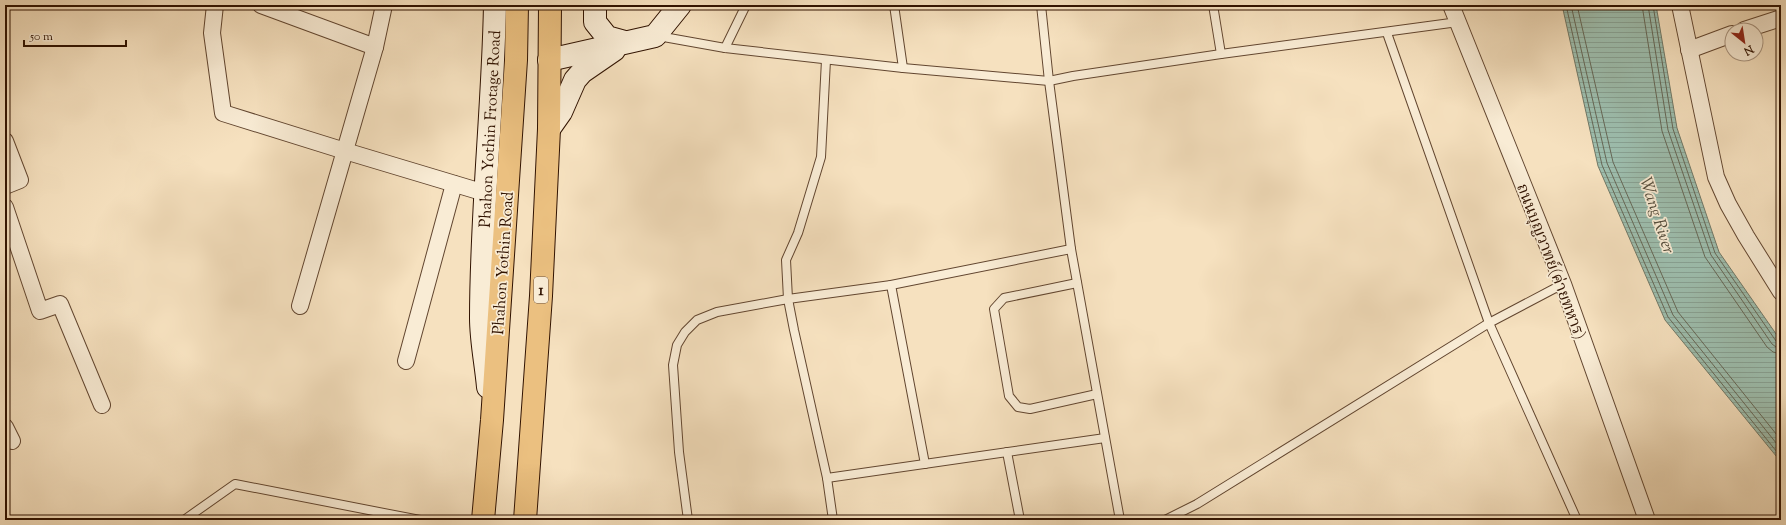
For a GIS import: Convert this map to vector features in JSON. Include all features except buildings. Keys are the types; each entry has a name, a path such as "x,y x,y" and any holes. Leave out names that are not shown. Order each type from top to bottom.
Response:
{"highway":[{"name":"Phahon Yothin Road","path":"483,520 492,420 516,60 517,5"},
{"name":"1","path":"525,520 541,296 549,129 550,5"},
{"path":"516,60 549,60"}],"main road":[{"name":"Phahon Yothin Frotage Road","path":"492,420 481,319 485,193 494,64 495,5"},
{"path":"595,5 595,22 607,37 625,42"},
{"path":"549,60 655,36 677,6"},
{"path":"549,129 562,112 575,80 582,72 625,42"}],"street":[{"path":"215,5 212,33 223,113 485,193"},
{"path":"261,5 375,47"},
{"path":"300,306 375,47 384,5"},
{"name":"ถนนบุญวาทย์(ค่ายทหาร)","path":"1451,5 1563,284 1647,520"},
{"path":"1680,5 1716,177 1728,204 1746,236 1781,292"},
{"path":"1764,24 1781,18"},
{"path":"1689,50 1724,37"},
{"path":"5,141 20,180 5,186"},
{"path":"406,361 454,184"},
{"path":"5,207 40,311 60,304 102,405"},
{"path":"5,426 12,441"}],"lane":[{"path":"724,48 746,5"},
{"path":"894,5 903,68"},
{"path":"1041,5 1049,81 1071,249 1120,520"},
{"path":"1213,5 1221,54"},
{"path":"655,36 724,48 826,60 1049,81 1073,76 1221,54 1458,22"},
{"path":"1387,32 1489,323 1577,520"},
{"path":"826,60 821,157 798,233 786,260 788,299 827,478 834,520"},
{"path":"688,520 679,452 673,364 677,345 684,332 697,320 717,312 788,299 891,285 1071,249"},
{"path":"1077,282 1004,298 994,309 1009,396 1018,407 1030,409 1097,394"},
{"path":"1165,520 1197,504 1489,323 1563,284"},
{"path":"891,285 925,464"},
{"path":"827,478 1105,438"},
{"path":"1007,452 1020,520"},
{"path":"184,520 236,484 420,520"}],"water":[{"name":"Wang River","path":"1562,5 1656,5 1677,128 1719,252 1781,341 1781,462 1665,320 1598,166"}]}
